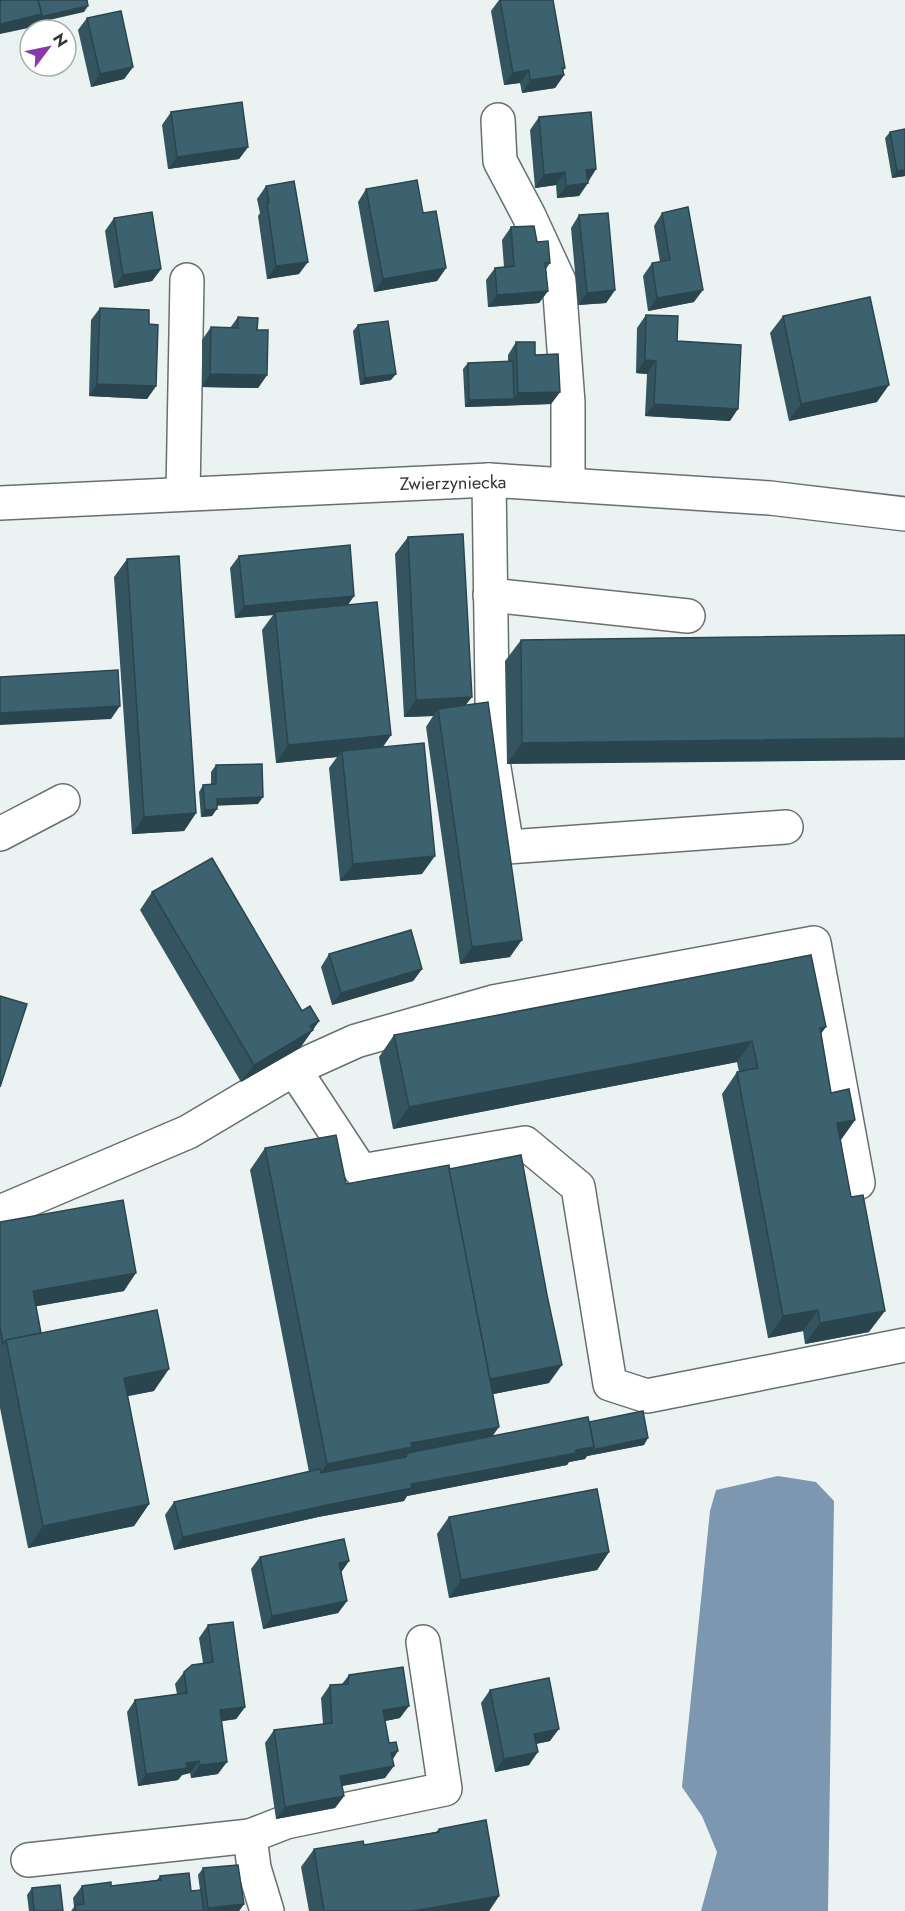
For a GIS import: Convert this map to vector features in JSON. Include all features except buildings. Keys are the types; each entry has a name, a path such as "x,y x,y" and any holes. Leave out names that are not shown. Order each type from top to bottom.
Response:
{"street":[{"path":"498,120 500,161 530,216 559,281 568,403 568,485"},
{"path":"183,493 187,280"},
{"path":"489,480 493,762 507,847 786,827"},
{"name":"Zwierzyniecka","path":"0,503 489,480 770,498 905,514"},
{"path":"490,596 688,616"},
{"path":"0,834 63,801"},
{"path":"0,1212 188,1132 294,1069 356,1041 493,1002 814,944 858,1183"},
{"path":"294,1069 361,1171 525,1143 578,1187 610,1384 647,1396 905,1345"},
{"path":"28,1860 250,1836 285,1822 445,1789 423,1642"},
{"path":"250,1836 254,1868 267,1911"}],"water":[{"path":"778,1476 816,1482 834,1501 828,1911 701,1911 717,1852 702,1816 682,1787 710,1511 716,1490"}]}
